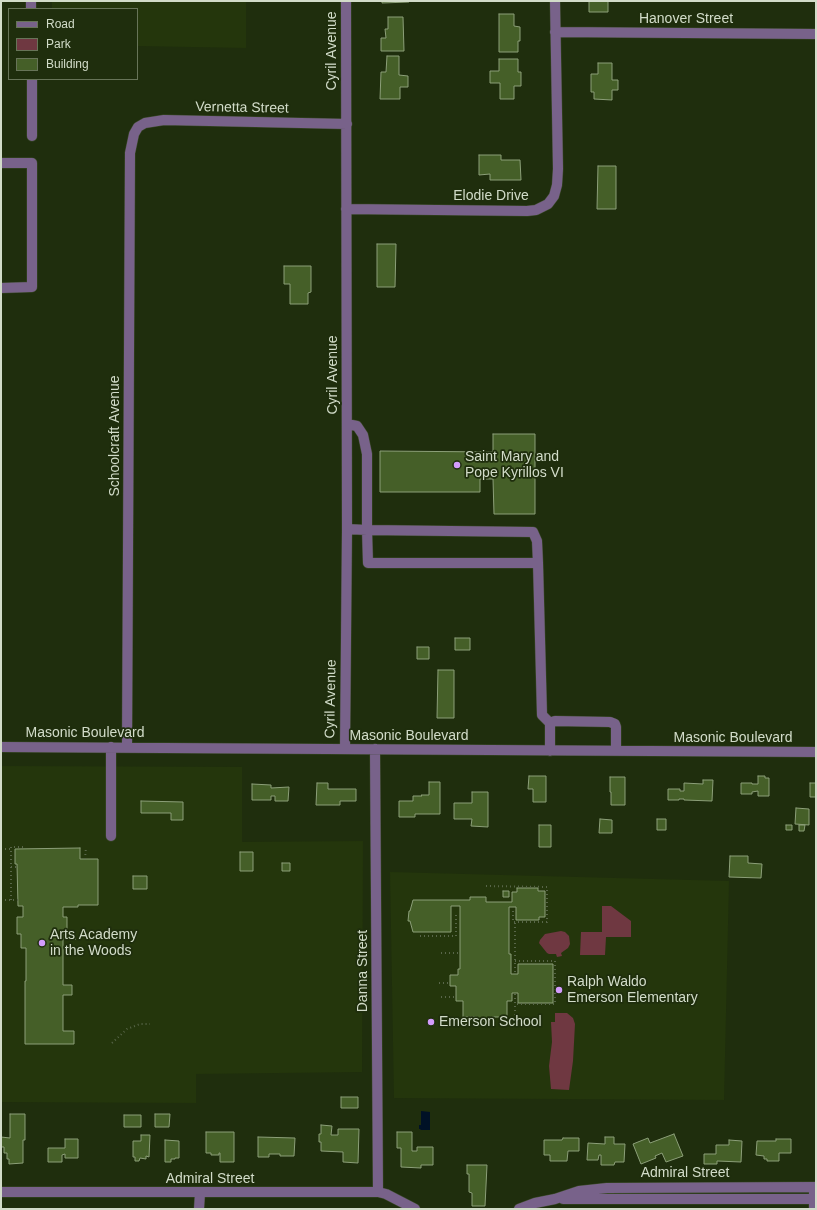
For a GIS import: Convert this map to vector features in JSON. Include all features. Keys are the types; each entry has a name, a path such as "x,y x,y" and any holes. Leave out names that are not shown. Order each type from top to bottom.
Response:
{"street":[{"name":"Cyril Avenue","path":"345,749 347,530 346,1"},
{"name":"Elodie Drive","path":"346,209 527,211 536,210 548,204 554,196 557,185 558,169 555,1"},
{"name":"Hanover Street","path":"556,32 816,34"},
{"path":"32,80 32,136"},
{"name":"Vernetta Street","path":"138,127 145,123 164,120 347,124"},
{"name":"Schoolcraft Avenue","path":"127,748 130,153 134,134 138,127"},
{"path":"1,163 32,163 32,288 1,288"},
{"path":"347,424 357,426 363,435 367,454 368,562 538,563"},
{"path":"347,530 533,532 536,541 538,563 542,715 550,723 550,750"},
{"path":"550,723 555,721 610,722 615,724 616,751"},
{"name":"Masonic Boulevard","path":"1,747 816,752"},
{"path":"111,836 112,747"},
{"name":"Danna Street","path":"375,749 378,1192"},
{"path":"815,1187 815,1202"},
{"name":"Admiral Street","path":"519,1209 579,1191 607,1188 815,1187"},
{"name":"Admiral Street","path":"1,1192 378,1192 386,1194 415,1209"},
{"path":"199,1209 200,1193"},
{"name":"Admiral Street","path":"555,1199 815,1202"}],"path":[{"path":"1,849 23,847"},
{"path":"86,847 86,859"},
{"path":"11,849 11,900"},
{"path":"11,867 18,867"},
{"path":"486,886 547,886 547,922 515,922"},
{"path":"1,900 18,900"},
{"path":"513,909 513,922 515,922 515,973"},
{"path":"420,936 456,936 456,912"},
{"path":"63,939 76,939"},
{"path":"441,953 460,954"},
{"path":"515,961 555,961 555,1004 515,1004"},
{"path":"439,983 450,983"},
{"path":"515,994 515,1023"},
{"path":"441,997 456,997"},
{"path":"112,1043 127,1029 140,1024 150,1024"}],"shaded area":[{"path":"52,1 246,1 246,48 138,46 138,8 52,8"},
{"name":"Arts Academy in the Woods","path":"1,766 242,767 242,842 363,841 362,1072 196,1074 196,1103 1,1102"},
{"name":"Ralph Waldo Emerson Elementary","path":"390,872 729,881 724,1100 394,1098"}],"green space":[{"path":"602,906 611,906 631,921 631,937 606,937 605,955 580,955 581,932 602,932"},
{"path":"561,931 565,932 569,936 570,944 568,948 561,953 562,956 557,957 556,954 547,953 539,943 545,934"},
{"path":"555,1013 567,1013 573,1018 575,1024 573,1061 569,1090 551,1089 549,1066 552,1042 551,1022 555,1022"}],"water":[{"path":"421,1111 430,1112 430,1130 419,1129 419,1125 421,1125"}],"building":[{"path":"382,1 409,1 409,2 382,3"},
{"path":"589,1 608,1 608,12 589,12"},
{"path":"499,14 514,14 514,26 520,27 518,52 499,52"},
{"path":"388,17 403,17 404,51 381,51 381,38 386,38 385,29 388,29"},
{"path":"387,56 399,56 399,75 408,76 408,87 400,87 400,99 380,99 381,72 386,72"},
{"path":"499,59 518,59 518,72 521,72 521,86 514,86 514,99 500,99 500,83 490,83 490,71 499,71"},
{"path":"598,63 612,63 612,80 618,80 618,90 612,90 612,100 594,99 594,92 591,92 591,74 598,74"},
{"path":"479,155 501,155 501,160 520,160 521,180 490,180 490,174 479,175"},
{"path":"598,166 616,166 616,209 597,209"},
{"path":"377,244 396,244 395,287 377,287"},
{"path":"284,266 311,266 311,292 308,293 308,304 290,304 290,284 284,284"},
{"name":"Saint Mary and Pope Kyrillos VI","path":"493,434 535,434 535,514 494,514 493,479 480,479 480,492 380,492 380,451 493,452"},
{"path":"455,638 470,638 470,650 455,650"},
{"path":"417,647 429,647 429,659 417,659"},
{"path":"438,670 454,670 454,718 437,718"},
{"path":"529,776 546,776 546,802 533,802 533,789 528,789"},
{"path":"758,776 765,776 765,778 769,778 769,796 758,796 758,791 752,792 752,794 741,794 741,783 758,784"},
{"path":"610,777 625,777 625,805 611,805"},
{"path":"703,780 713,780 712,801 684,799 668,800 668,789 680,789 680,791 684,791 684,783 703,784"},
{"path":"429,782 440,782 440,814 415,814 415,817 399,817 399,801 413,801 413,796 429,795"},
{"path":"317,783 328,783 328,789 356,789 356,801 340,801 340,805 316,805"},
{"path":"810,783 816,783 816,797 810,797"},
{"path":"252,784 271,785 271,788 289,787 288,801 275,801 275,796 271,796 271,800 252,800"},
{"path":"472,792 488,792 488,827 471,826 472,819 454,819 454,803 472,803"},
{"path":"141,801 183,802 183,820 171,820 171,813 141,813"},
{"path":"796,808 809,809 809,825 795,824"},
{"path":"600,819 612,820 612,833 599,833"},
{"path":"657,819 666,819 666,830 657,830"},
{"path":"539,825 551,825 551,847 539,847"},
{"path":"786,825 792,825 792,830 786,830"},
{"path":"799,825 805,825 804,831 799,831"},
{"name":"Arts Academy in the Woods","path":"80,848 80,859 98,859 98,905 63,907 63,917 67,917 67,934 63,934 63,985 72,985 72,995 63,995 63,1031 74,1031 74,1044 25,1044 26,948 21,948 21,934 17,934 17,917 23,917 23,906 18,906 17,864 15,864 15,849"},
{"path":"240,852 253,852 253,871 240,871"},
{"path":"730,856 748,856 748,863 762,864 761,878 729,877"},
{"path":"282,863 290,863 290,871 282,871"},
{"path":"133,876 147,876 147,889 133,889"},
{"name":"Ralph Waldo Emerson Elementary","path":"517,888 538,888 538,891 545,891 545,917 539,917 539,920 516,920 516,907 509,907 509,954 511,954 511,974 518,974 518,964 553,964 553,1003 518,1003 518,993 512,993 512,1001 507,1001 507,1017 492,1017 492,1021 477,1021 477,1017 463,1017 463,1001 456,1001 456,986 450,986 450,975 458,975 458,969 460,969 460,906 451,906 451,932 413,932 410,921 408,921 409,911 413,900 470,900 470,897 486,897 486,902 512,902 512,892 517,892"},
{"path":"503,891 509,891 509,897 503,897"},
{"path":"341,1097 358,1097 358,1108 341,1108"},
{"path":"10,1114 25,1114 23,1163 9,1164 7,1153 4,1153 4,1147 1,1147 1,1137 10,1138"},
{"path":"155,1114 170,1114 169,1127 155,1127"},
{"path":"124,1115 141,1115 141,1127 124,1127"},
{"path":"321,1125 332,1126 331,1135 338,1135 338,1129 359,1129 358,1163 343,1162 343,1152 321,1151 319,1134 321,1134"},
{"path":"206,1132 234,1132 234,1162 220,1162 220,1153 219,1155 211,1155 211,1153 206,1153"},
{"path":"397,1132 412,1132 412,1151 417,1151 417,1147 433,1147 433,1165 421,1165 421,1168 401,1167 401,1148 397,1148"},
{"path":"674,1134 683,1156 666,1162 662,1153 655,1156 656,1158 641,1164 633,1144 648,1138 650,1143"},
{"path":"141,1135 150,1135 149,1157 146,1156 146,1159 140,1158 139,1161 135,1161 135,1157 133,1157 133,1141 141,1141"},
{"path":"258,1137 295,1138 294,1156 269,1154 269,1157 258,1157"},
{"path":"605,1137 614,1137 614,1144 625,1144 624,1162 615,1162 614,1165 601,1165 601,1155 599,1155 598,1160 587,1160 588,1143 605,1144"},
{"path":"563,1138 579,1138 579,1151 568,1151 567,1161 550,1161 550,1155 544,1155 544,1140 562,1140"},
{"path":"65,1139 78,1139 78,1158 65,1158 65,1154 62,1155 62,1162 48,1162 48,1148 65,1148"},
{"path":"776,1139 791,1139 791,1153 779,1153 779,1161 767,1161 767,1159 764,1159 764,1156 756,1155 757,1141 776,1141"},
{"path":"165,1140 179,1141 179,1158 171,1159 171,1162 165,1162"},
{"path":"729,1140 742,1141 741,1162 717,1161 717,1164 704,1164 704,1154 716,1154 716,1145 729,1145"},
{"path":"467,1165 487,1165 485,1206 472,1206 472,1193 469,1192 469,1174 467,1174"}],"place":[{"name":"Saint Mary and Pope Kyrillos VI","path":"457,465"},
{"name":"Arts Academy in the Woods","path":"42,943"},
{"name":"Ralph Waldo Emerson Elementary","path":"559,990"},
{"name":"Emerson School","path":"431,1022"}]}
